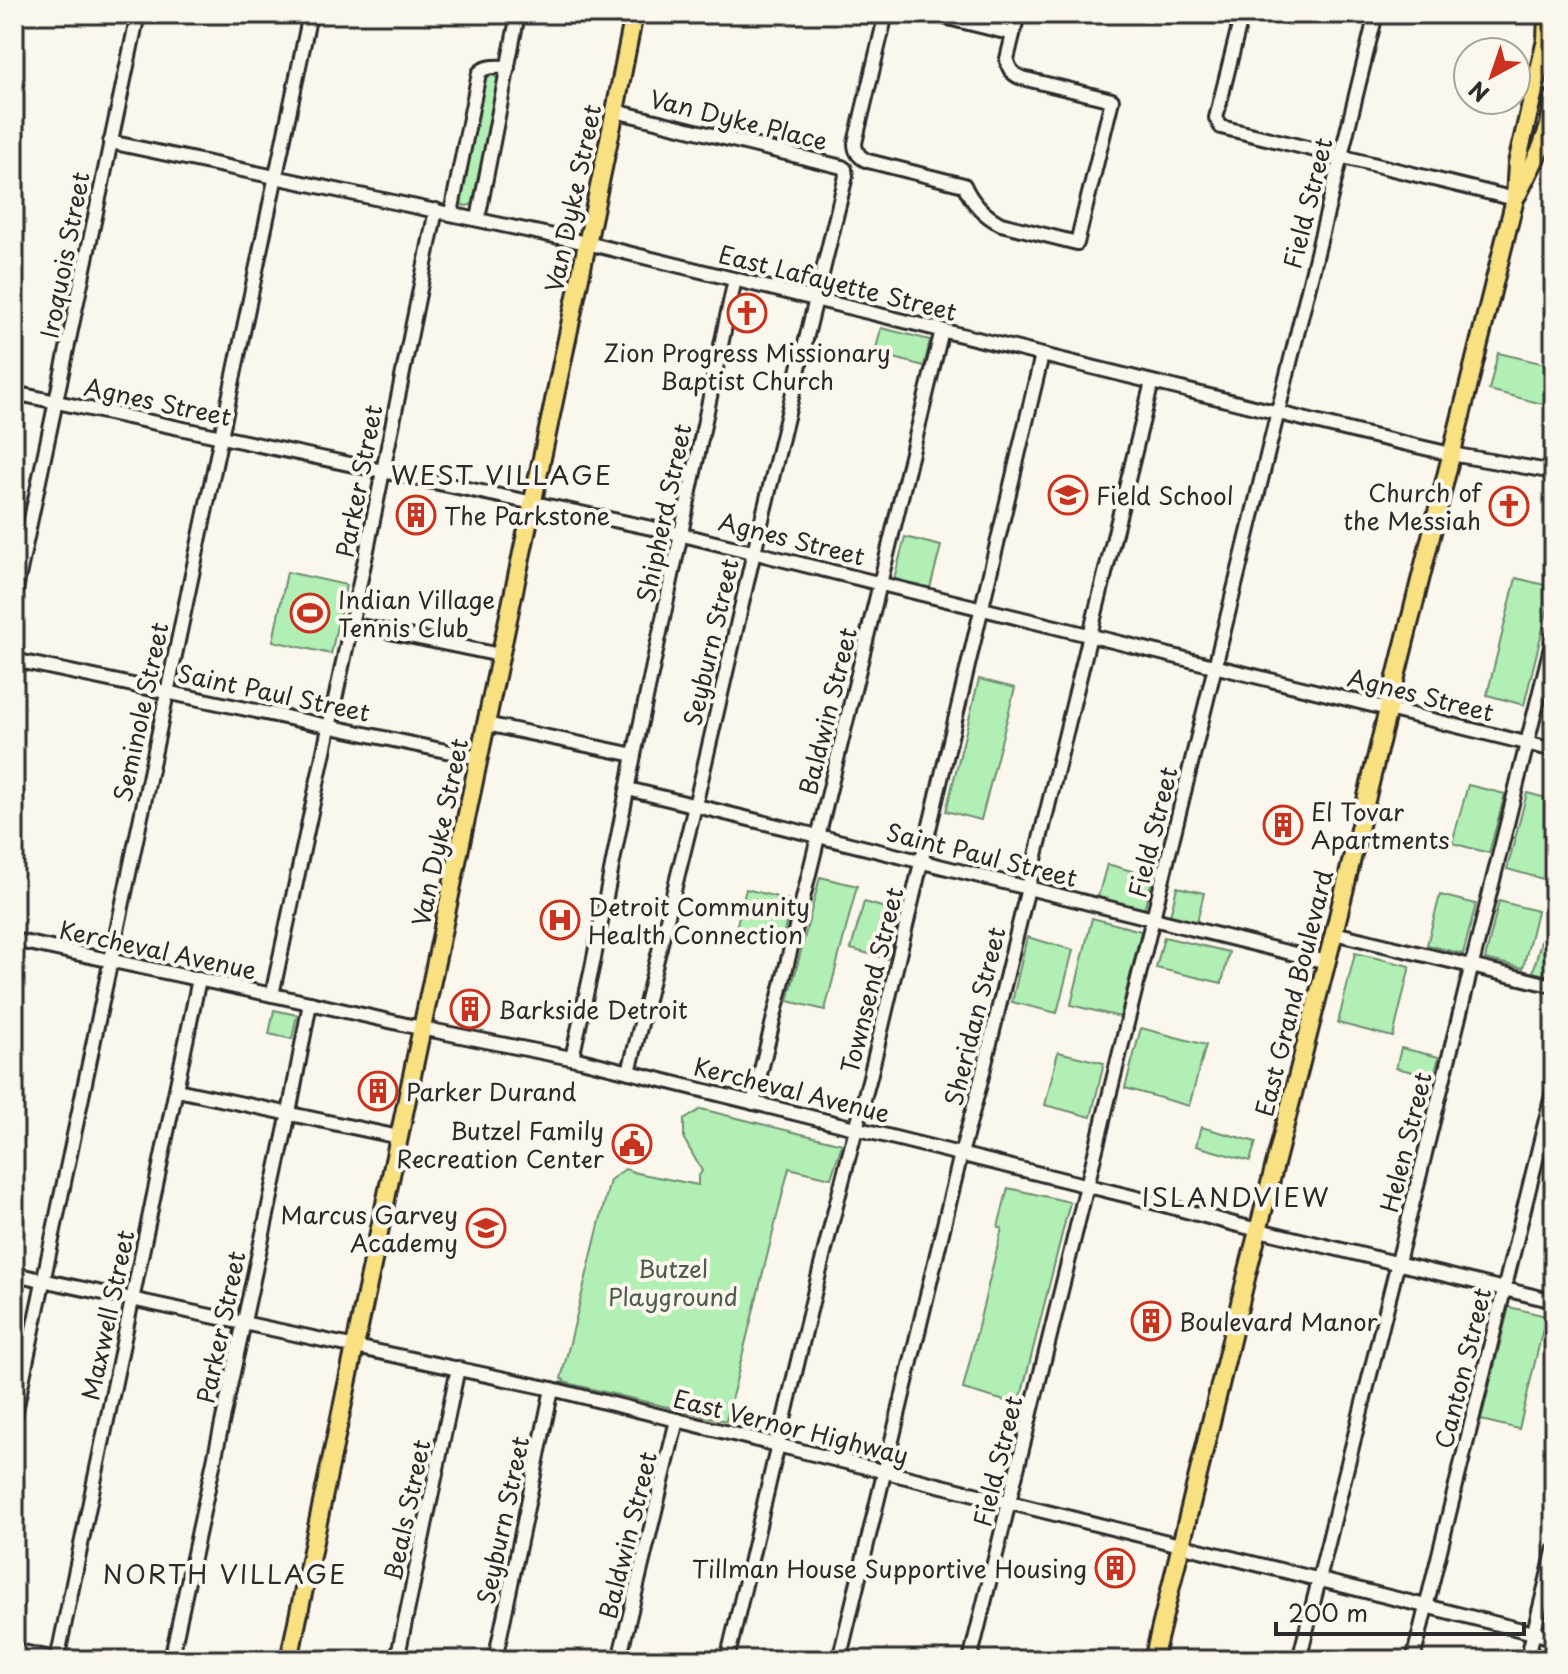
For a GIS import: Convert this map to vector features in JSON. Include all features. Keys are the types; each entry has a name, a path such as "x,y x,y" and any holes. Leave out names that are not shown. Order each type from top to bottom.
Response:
{"main road":[{"name":"Van Dyke Street","path":"289,1660 634,14"},
{"name":"East Grand Boulevard","path":"1153,1660 1515,199 1517,163 1546,40 1548,15"},
{"name":"East Grand Boulevard","path":"1515,199 1541,150 1554,97"},
{"path":"1527,119 1529,127 1538,133 1546,128 1550,118"}],"street":[{"name":"Iroquois Street","path":"14,599 138,14"},
{"name":"Seminole Street","path":"14,1420 310,14"},
{"path":"478,219 518,14"},
{"path":"886,14 855,143 857,154 868,161 964,185 972,202 1001,224 1077,243 1112,100 1022,78 1010,70 1007,59 1018,14"},
{"path":"932,14 1013,34"},
{"path":"1242,14 1216,118 1218,124 1224,128 1515,199"},
{"name":"Field Street","path":"970,1660 1376,14"},
{"path":"451,213 479,73 489,67 508,67"},
{"name":"Van Dyke Place","path":"615,111 842,167 846,176"},
{"name":"East Lafayette Street","path":"110,142 587,243 1451,454 1554,472"},
{"name":"Seyburn Street","path":"629,1072 846,176"},
{"name":"Parker Street","path":"272,995 436,210"},
{"name":"Shipherd Street","path":"628,789 735,279"},
{"name":"Baldwin Street","path":"753,1103 942,330"},
{"name":"Townsend Street","path":"727,1660 1042,355"},
{"name":"Sheridan Street","path":"839,1660 1152,382"},
{"name":"Agnes Street","path":"14,393 681,534 1554,750"},
{"path":"351,624 500,655"},
{"name":"Helen Street","path":"1299,1660 1554,635"},
{"name":"Saint Paul Street","path":"14,660 479,758"},
{"path":"486,724 634,755"},
{"path":"572,1058 628,789"},
{"name":"Saint Paul Street","path":"628,789 1327,962"},
{"path":"1334,933 1554,986"},
{"name":"Kercheval Avenue","path":"14,940 572,1058 1554,1301"},
{"name":"Maxwell Street","path":"58,1660 199,979"},
{"name":"Parker Street","path":"171,1660 310,1003"},
{"name":"Canton Street","path":"1413,1660 1554,1087"},
{"path":"177,1090 399,1137"},
{"name":"East Vernor Highway","path":"14,1274 552,1389 1554,1638"},
{"name":"Beals Street","path":"397,1660 458,1368"},
{"name":"Seyburn Street","path":"495,1660 552,1389"},
{"name":"Baldwin Street","path":"619,1660 677,1420"},
{"path":"1527,1660 1554,1551"},
{"path":"14,1650 58,1660"}],"green space":[{"path":"492,74 499,80 474,201 465,206 459,203 482,82"},
{"path":"881,328 930,340 924,366 875,353"},
{"path":"1498,353 1554,366 1550,406 1489,390"},
{"path":"905,537 941,546 930,588 894,579"},
{"name":"Indian Village Tennis Club","path":"287,572 346,585 331,654 273,641"},
{"path":"1516,578 1553,587 1524,705 1487,695"},
{"path":"979,679 1015,688 981,820 946,811"},
{"path":"1468,785 1505,794 1489,853 1452,843"},
{"path":"1527,793 1554,800 1554,837 1543,879 1507,869"},
{"path":"1107,864 1153,877 1144,910 1098,897"},
{"path":"820,877 857,886 825,1010 788,1001"},
{"path":"1177,887 1204,893 1197,922 1170,916"},
{"path":"746,889 792,901 782,940 736,928"},
{"path":"1440,895 1476,904 1463,954 1427,945"},
{"path":"1499,901 1537,911 1523,968 1485,959"},
{"path":"864,902 900,912 888,959 851,949"},
{"path":"1092,918 1141,931 1120,1017 1071,1005"},
{"path":"1547,918 1554,920 1554,977 1533,972"},
{"path":"1027,937 1073,950 1057,1013 1012,1002"},
{"path":"1164,937 1229,952 1222,983 1156,968"},
{"path":"1355,953 1410,966 1393,1037 1338,1023"},
{"path":"274,1010 297,1015 292,1039 269,1034"},
{"path":"1141,1028 1206,1045 1189,1106 1125,1088"},
{"path":"1401,1048 1439,1057 1434,1077 1396,1068"},
{"path":"1058,1052 1104,1063 1091,1117 1045,1105"},
{"name":"Butzel Playground","path":"701,1109 842,1144 831,1178 789,1168 726,1421 563,1382 561,1379 610,1180 625,1169 698,1185 702,1171 684,1139 684,1120"},
{"path":"1201,1127 1256,1142 1250,1161 1196,1146"},
{"path":"1008,1188 1070,1202 1019,1405 963,1389 1002,1228 998,1227"},
{"path":"1509,1307 1546,1316 1519,1429 1481,1420"}],"place":[{"name":"Zion Progress Missionary Baptist Church","path":"747,313"},
{"name":"Field School","path":"1068,495"},
{"name":"Church of the Messiah","path":"1509,506"},
{"name":"The Parkstone","path":"416,515"},
{"name":"Indian Village Tennis Club","path":"310,613"},
{"name":"El Tovar Apartments","path":"1283,825"},
{"name":"Detroit Community Health Connection","path":"560,920"},
{"name":"Barkside Detroit","path":"470,1009"},
{"name":"Parker Durand","path":"378,1091"},
{"name":"Butzel Family Recreation Center","path":"632,1144"},
{"name":"Marcus Garvey Academy","path":"486,1228"},
{"name":"Boulevard Manor","path":"1151,1321"},
{"name":"Tillman House Supportive Housing","path":"1115,1568"}],"district":[{"name":"WEST VILLAGE","path":"502,474"},
{"name":"ISLANDVIEW","path":"1236,1196"},
{"name":"NORTH VILLAGE","path":"225,1573"}]}
